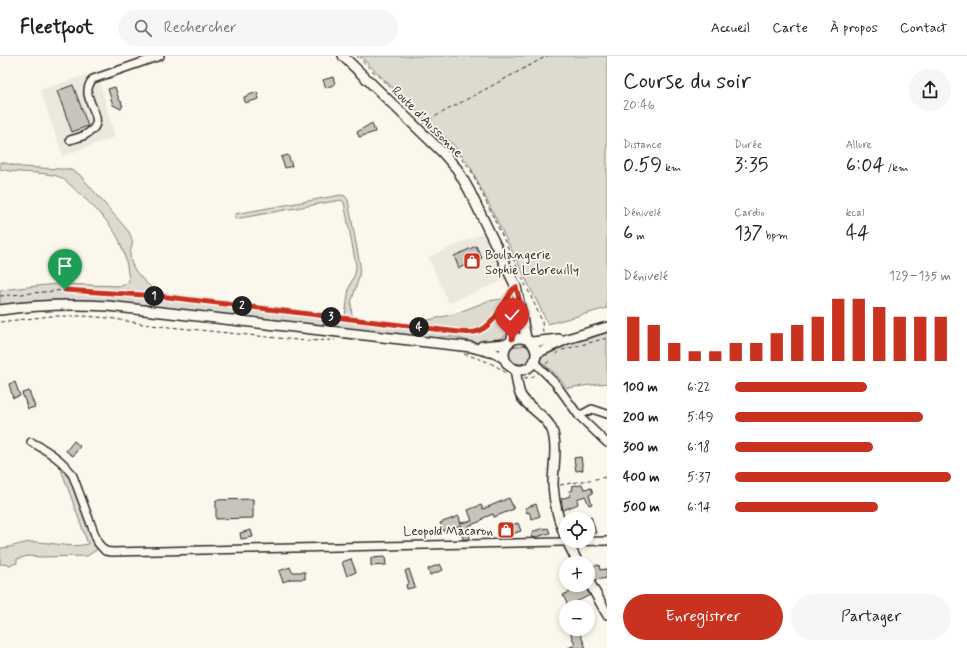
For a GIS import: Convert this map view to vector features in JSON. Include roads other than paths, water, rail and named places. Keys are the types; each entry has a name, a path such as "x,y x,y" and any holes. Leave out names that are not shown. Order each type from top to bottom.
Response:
{"main road":[{"name":"Route d'Aussonne","path":"343,56 443,153 460,174 516,287 529,340"},
{"name":"Route d'Aussonne","path":"509,342 520,302"},
{"path":"0,310 40,305 81,304 108,306 471,347 494,353 504,358 513,373 519,391 527,403 546,420 552,431 554,441 553,486 559,521"},
{"path":"471,347 509,342 517,337 529,340 567,339 607,327"},
{"path":"513,373 567,339"},
{"path":"527,403 523,383 533,361 529,340"},
{"path":"504,358 504,351 509,342"},
{"path":"595,592 607,614"}],"street":[{"path":"70,140 88,134 95,128 97,120 87,92 89,84 93,79 160,56"},
{"path":"533,361 556,384 579,416 607,443"},
{"path":"579,416 592,409 607,414"},
{"path":"30,442 42,447 69,469 73,476 94,536 105,551 123,552 559,541"},
{"path":"595,541 607,541"}],"place":[{"name":"Boulangerie Sophie Lebreuilly","path":"472,261"},
{"name":"Leopold Macaron","path":"506,530"}]}
